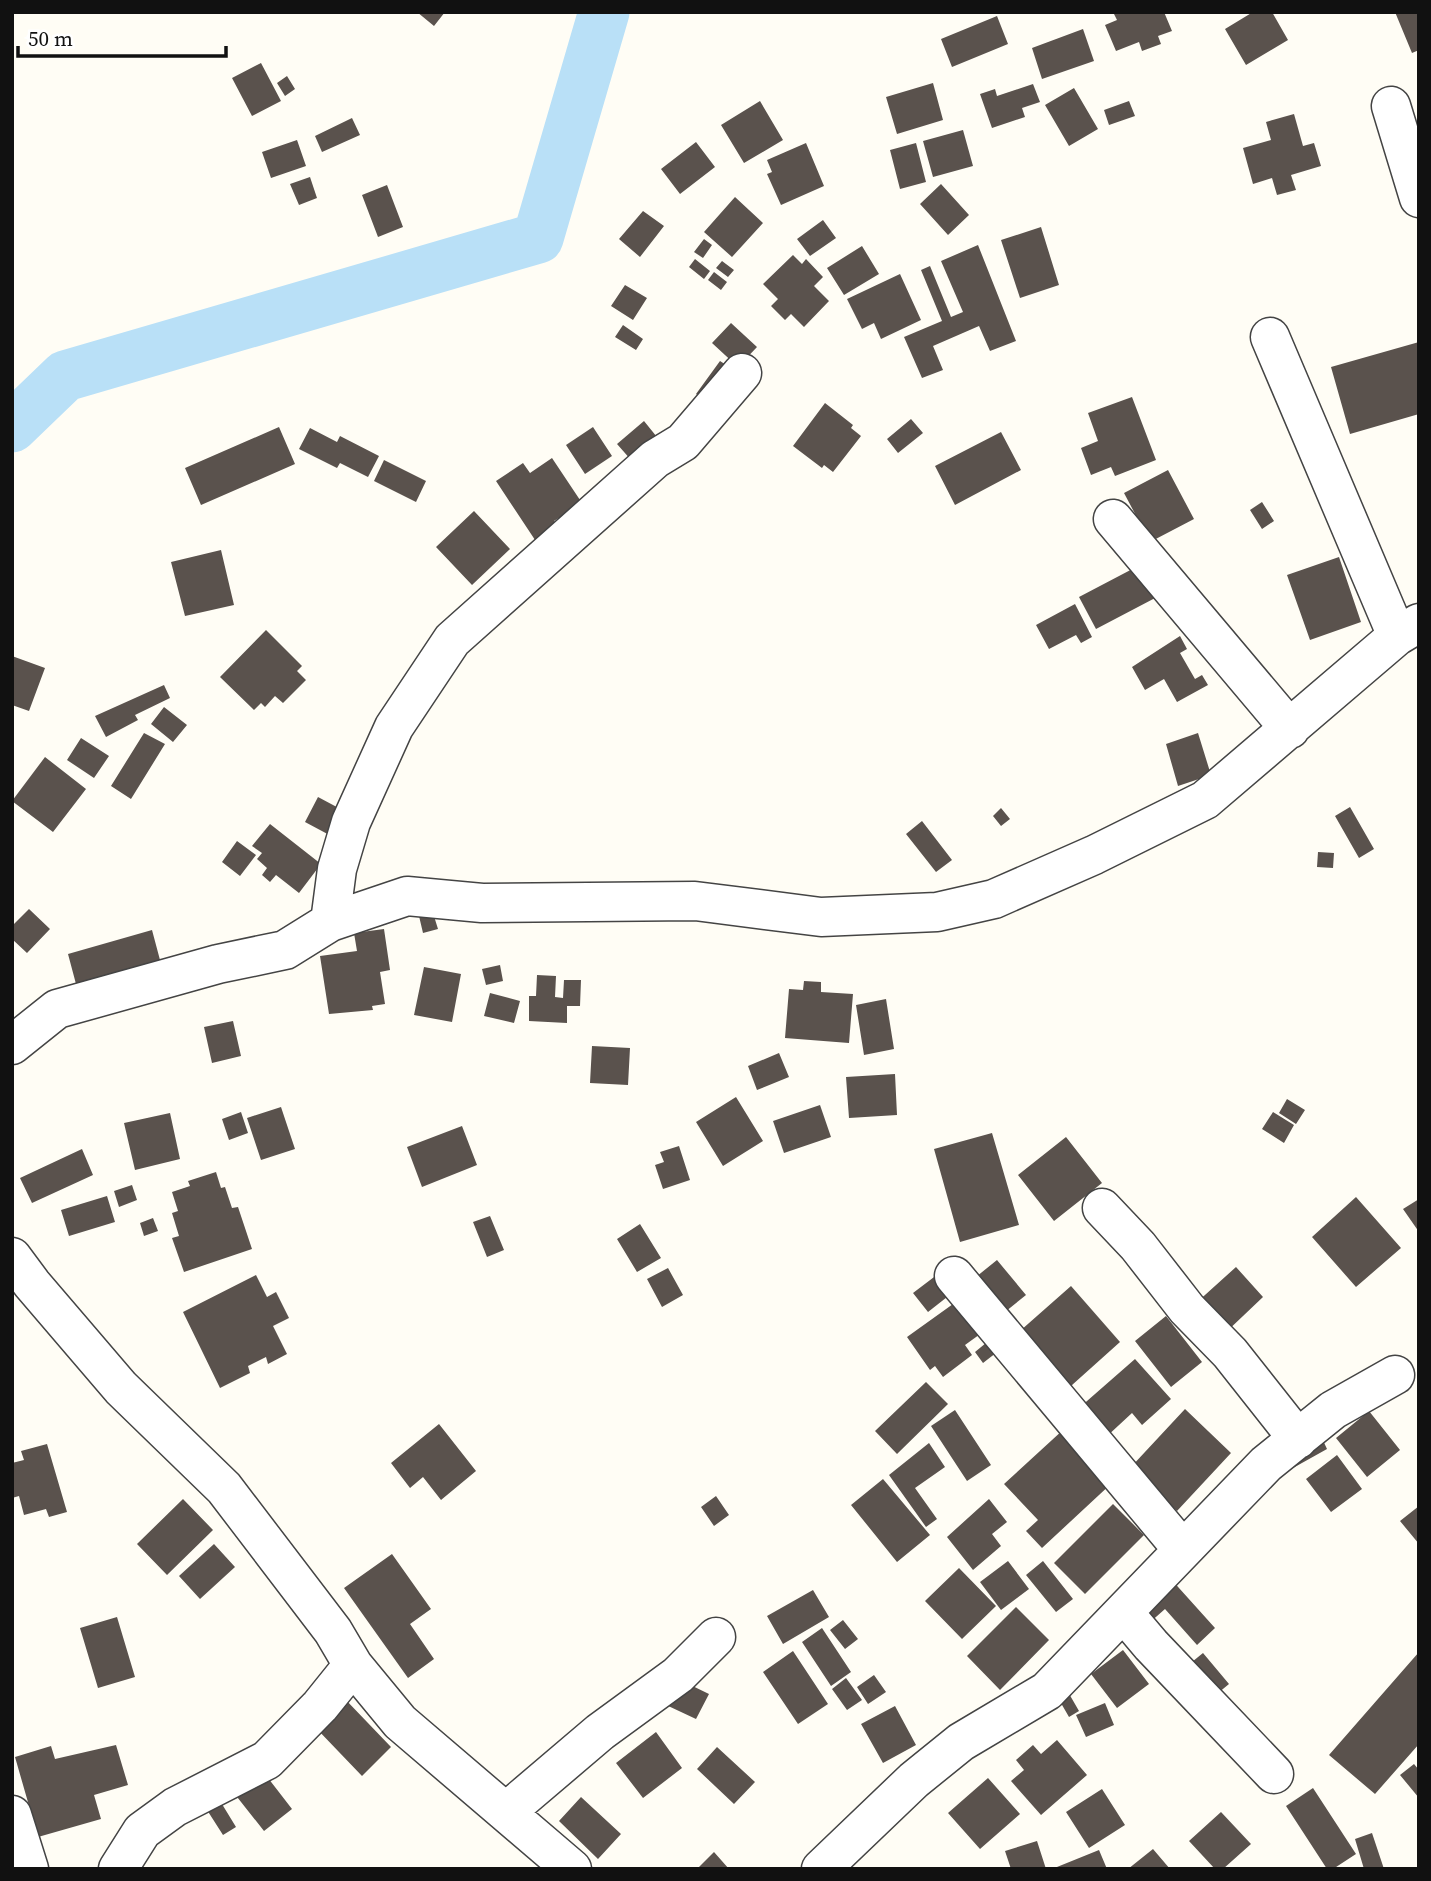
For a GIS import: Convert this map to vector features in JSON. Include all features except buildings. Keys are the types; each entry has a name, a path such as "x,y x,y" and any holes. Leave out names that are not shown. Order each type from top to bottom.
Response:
{"street":[{"path":"1391,106 1419,198"},
{"path":"12,1045 57,1009 218,964 285,950 330,922 407,896 482,903 695,901 821,917 937,912 994,899 1094,855 1205,800 1408,629 1270,337"},
{"path":"330,922 337,869 351,822 394,727 452,640 655,459 683,442 742,373"},
{"path":"1113,519 1290,729"},
{"path":"1102,1208 1138,1246 1187,1309 1230,1353 1298,1439"},
{"path":"12,1257 121,1388 224,1489 333,1631 353,1665 400,1723 468,1784 506,1812 572,1869"},
{"path":"954,1276 1184,1550"},
{"path":"821,1869 914,1780 961,1742 1047,1691 1266,1464 1333,1410 1395,1375"},
{"path":"1124,1613 1274,1774"},
{"path":"506,1812 600,1732 678,1675 716,1637"},
{"path":"118,1869 142,1832 175,1807 267,1760 320,1706 353,1665"},
{"path":"12,1815 29,1869"}],"waterway":[{"path":"12,427 65,376 538,238 604,12"}]}
